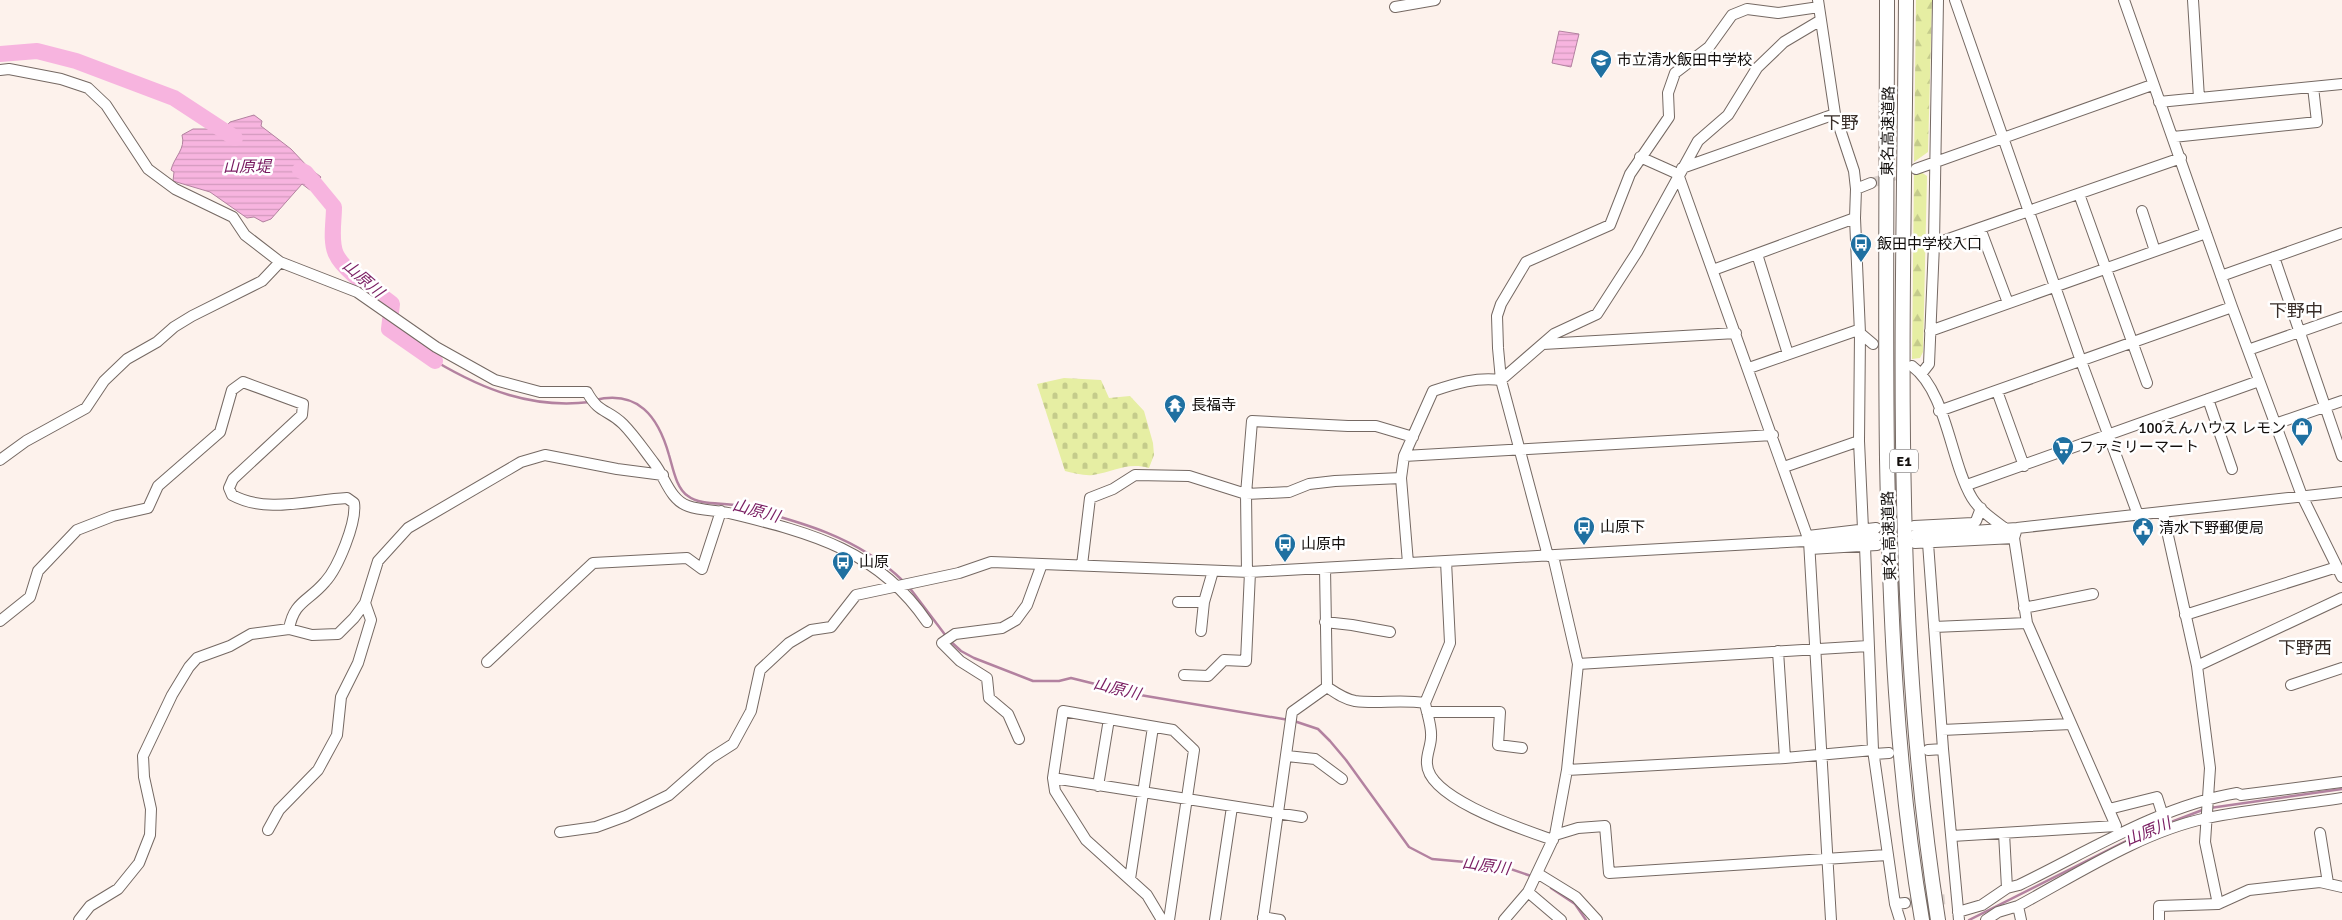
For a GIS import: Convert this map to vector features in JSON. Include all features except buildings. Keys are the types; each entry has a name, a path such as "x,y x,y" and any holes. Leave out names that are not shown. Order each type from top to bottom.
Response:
{"highway":[{"name":"東名高速道路","path":"1887,0 1886,397 1889,552 1895,680 1903,768 1922,920"},
{"name":"東名高速道路","path":"1906,0 1903,241 1905,552 1920,776 1938,920"}],"street":[{"path":"1395,7 1435,0"},
{"path":"1922,373 1929,364 1934,244 1938,0"},
{"path":"1955,0 2055,287 2138,515"},
{"path":"2124,0 2152,85 2181,158 2221,276 2302,496 2340,574 2185,615"},
{"path":"2193,0 2199,98"},
{"path":"1504,920 1528,892 1554,838 1567,770 1578,664 1501,380 1497,316 1501,304 1526,262 1610,225 1630,174 1669,117 1668,93 1675,73 1709,48 1732,15 1747,9 1778,13 1818,4 1835,114 1854,171 1856,189 1859,440 1863,529"},
{"path":"1408,563 1401,478 1404,456 1433,391 1464,380 1487,378 1501,380 1554,334 1597,314 1637,252 1698,141 1728,115 1757,68 1784,42 1821,20"},
{"path":"0,70 8,69 61,79 88,88 106,106 148,169 175,188 233,217 244,235 280,262 357,292 436,347 495,380 540,392 587,392 595,406 622,423 663,475 674,498 688,506 721,511 834,543 858,556 883,574 915,604 927,622"},
{"path":"2159,102 2342,84"},
{"path":"1916,169 2152,85"},
{"path":"2173,137 2317,122 2312,86"},
{"path":"1640,158 1680,171 1835,114"},
{"path":"1934,244 2181,158"},
{"path":"1680,171 1809,542 1832,920"},
{"path":"1856,189 1871,183"},
{"path":"2079,194 2147,383"},
{"path":"2142,211 2155,251"},
{"path":"1713,270 1855,218"},
{"path":"1980,228 2008,304"},
{"path":"1930,331 2206,233"},
{"path":"2221,276 2342,233"},
{"path":"1757,254 1788,354"},
{"path":"2274,257 2342,456"},
{"path":"0,460 26,441 86,408 104,381 127,359 157,342 192,316 262,281 280,262"},
{"path":"1940,411 2232,306"},
{"path":"2248,350 2342,317"},
{"path":"1859,331 1873,344"},
{"path":"1749,368 1859,331"},
{"path":"1543,344 1736,333"},
{"path":"1912,366 1922,373 1928,383 1972,498 1980,508 2006,529 2015,533"},
{"path":"1967,485 2109,436 2259,380"},
{"path":"0,621 30,596 38,571 77,530 113,516 148,508 158,486 220,432 232,390 243,382 303,404 302,415 233,478 229,488 232,495 255,505 274,506 348,498 354,503 353,524 332,574 292,612 289,630"},
{"path":"1997,390 2024,466"},
{"path":"2208,399 2232,469"},
{"path":"2275,424 2342,401"},
{"path":"1184,675 1208,676 1224,660 1246,661 1248,572 1246,494 1252,421 1376,426 1413,436"},
{"path":"1404,456 1773,435"},
{"path":"1784,467 1859,440"},
{"path":"79,920 90,906 118,889 139,863 143,855 150,835 151,809 144,777 143,756 172,695 189,667 197,658 230,646 251,634 289,630 312,634 338,634 354,618 365,602 378,561 408,528 521,462 545,455 617,469 663,475"},
{"path":"1082,566 1090,498 1113,489 1135,476 1189,476 1246,494 1289,492 1310,484 1336,481 1401,478"},
{"path":"1915,535 1928,543 2015,533 2138,515 2342,492"},
{"path":"1915,535 1973,523 1976,521 1980,508"},
{"path":"487,662 593,563 687,558 702,569 721,511"},
{"path":"2163,513 2197,666 2210,768 2205,842 2218,904"},
{"path":"1809,542 1863,529 1877,537"},
{"path":"1915,535 2006,529"},
{"path":"2015,533 2027,623 2118,831"},
{"path":"1809,542 1866,546 1877,537"},
{"path":"560,832 596,827 626,816 669,795 710,758 733,744 751,712 760,670 789,643 812,630 830,627 856,595 1000,561 1248,572 1877,537"},
{"path":"1928,543 1942,749 1952,836 1952,898 1958,916 1982,905 2007,888 2019,885 2118,831 2163,816 2207,809 2342,798"},
{"path":"1866,546 1868,646 1874,752 1887,855 1900,903 1900,920"},
{"path":"1446,561 1450,643 1426,708 1432,737 1426,764 1430,775 1442,788 1488,817 1554,838 1578,828 1605,826 1609,873 1887,855"},
{"path":"1019,739 1008,714 989,698 987,678 960,661 942,643 955,634 1002,628 1016,620 1026,605 1042,564"},
{"path":"1325,568 1324,622 1327,687"},
{"path":"1201,631 1204,602 1214,571"},
{"path":"2024,608 2094,594"},
{"path":"2197,666 2342,598"},
{"path":"268,830 279,810 318,770 337,736 341,697 358,663 371,620 365,602"},
{"path":"1178,602 1204,602"},
{"path":"1324,622 1390,632"},
{"path":"1934,627 2027,623"},
{"path":"1578,664 1868,646"},
{"path":"1778,652 1785,758"},
{"path":"2291,685 2342,668"},
{"path":"1327,687 1342,697 1355,701 1409,700 1426,708 1500,712 1498,745 1522,748"},
{"path":"1280,920 1263,919 1292,712 1327,687"},
{"path":"1162,920 1147,895 1086,840 1055,791 1053,778 1062,711 1173,730 1194,750 1169,920"},
{"path":"1098,786 1109,719"},
{"path":"1942,730 2071,724"},
{"path":"1130,879 1154,727"},
{"path":"1928,750 1942,749"},
{"path":"1567,770 1874,752 1889,753"},
{"path":"1287,756 1315,759 1342,779"},
{"path":"1053,778 1302,817"},
{"path":"1986,920 1998,912 2018,906 2129,846 2179,826 2238,793 2242,795 2342,782"},
{"path":"2109,809 2157,797 2163,816"},
{"path":"1215,920 1232,807"},
{"path":"1952,836 2118,831"},
{"path":"2320,832 2328,883"},
{"path":"2004,833 2007,888"},
{"path":"1537,873 1576,897 1597,920"},
{"path":"2159,920 2159,906 2218,904 2249,890 2328,883 2342,887"},
{"path":"1528,892 1561,920"},
{"path":"2018,906 2021,920"}],"green space":[{"path":"1916,0 1932,0 1928,152 1914,162"},
{"path":"1921,172 1927,176 1923,352 1920,358 1912,359 1914,174"},
{"path":"1064,378 1101,380 1109,398 1130,396 1144,411 1153,443 1154,455 1149,468 1134,466 1090,475 1065,471 1037,384"}],"water":[{"path":"1559,31 1579,34 1571,67 1552,63"},
{"name":"山原堤","path":"254,115 262,121 261,126 291,149 308,167 321,177 310,190 302,184 271,219 263,222 254,217 247,218 210,192 173,181 174,172 171,170 181,149 182,135 193,129 224,129 230,122"}],"waterway":[{"name":"山原川","path":"0,54 37,51 76,61 174,98 235,138"},
{"name":"山原川","path":"300,170 306,173 334,207 333,243 340,261 361,281 392,304 389,329 435,361"},
{"name":"山原川","path":"435,361 472,381 509,395 548,403 590,402"},
{"name":"山原川","path":"595,400 623,399 644,409 659,429 675,477 684,492 693,499 706,503 740,506 784,518 827,533 867,553 903,581"},
{"name":"山原川","path":"909,587 946,636"},
{"name":"山原川","path":"949,640 961,651 974,658 1033,681 1059,681 1071,678 1140,695 1289,720"},
{"name":"山原川","path":"1294,721 1318,729 1330,741 1409,847 1432,859 1499,865 1531,876"},
{"name":"山原川","path":"2210,808 2342,789"},
{"name":"山原川","path":"1969,920 2140,834 2205,809"},
{"name":"山原川","path":"1551,888 1575,904 1586,920"}],"tunnel":[{"path":"1871,183 1909,171"},
{"path":"1905,903 1947,899"}],"place":[{"name":"市立清水飯田中学校","path":"1601,79"},
{"name":"飯田中学校入口","path":"1861,263"},
{"name":"長福寺","path":"1175,424"},
{"name":"100えんハウス レモン","path":"2302,447"},
{"name":"ファミリーマート","path":"2063,466"},
{"name":"山原下","path":"1584,546"},
{"name":"清水下野郵便局","path":"2143,547"},
{"name":"山原中","path":"1285,563"},
{"name":"山原","path":"843,581"}],"district":[{"name":"下野","path":"1841,123"},
{"name":"下野中","path":"2296,311"},
{"name":"下野西","path":"2305,648"}]}
